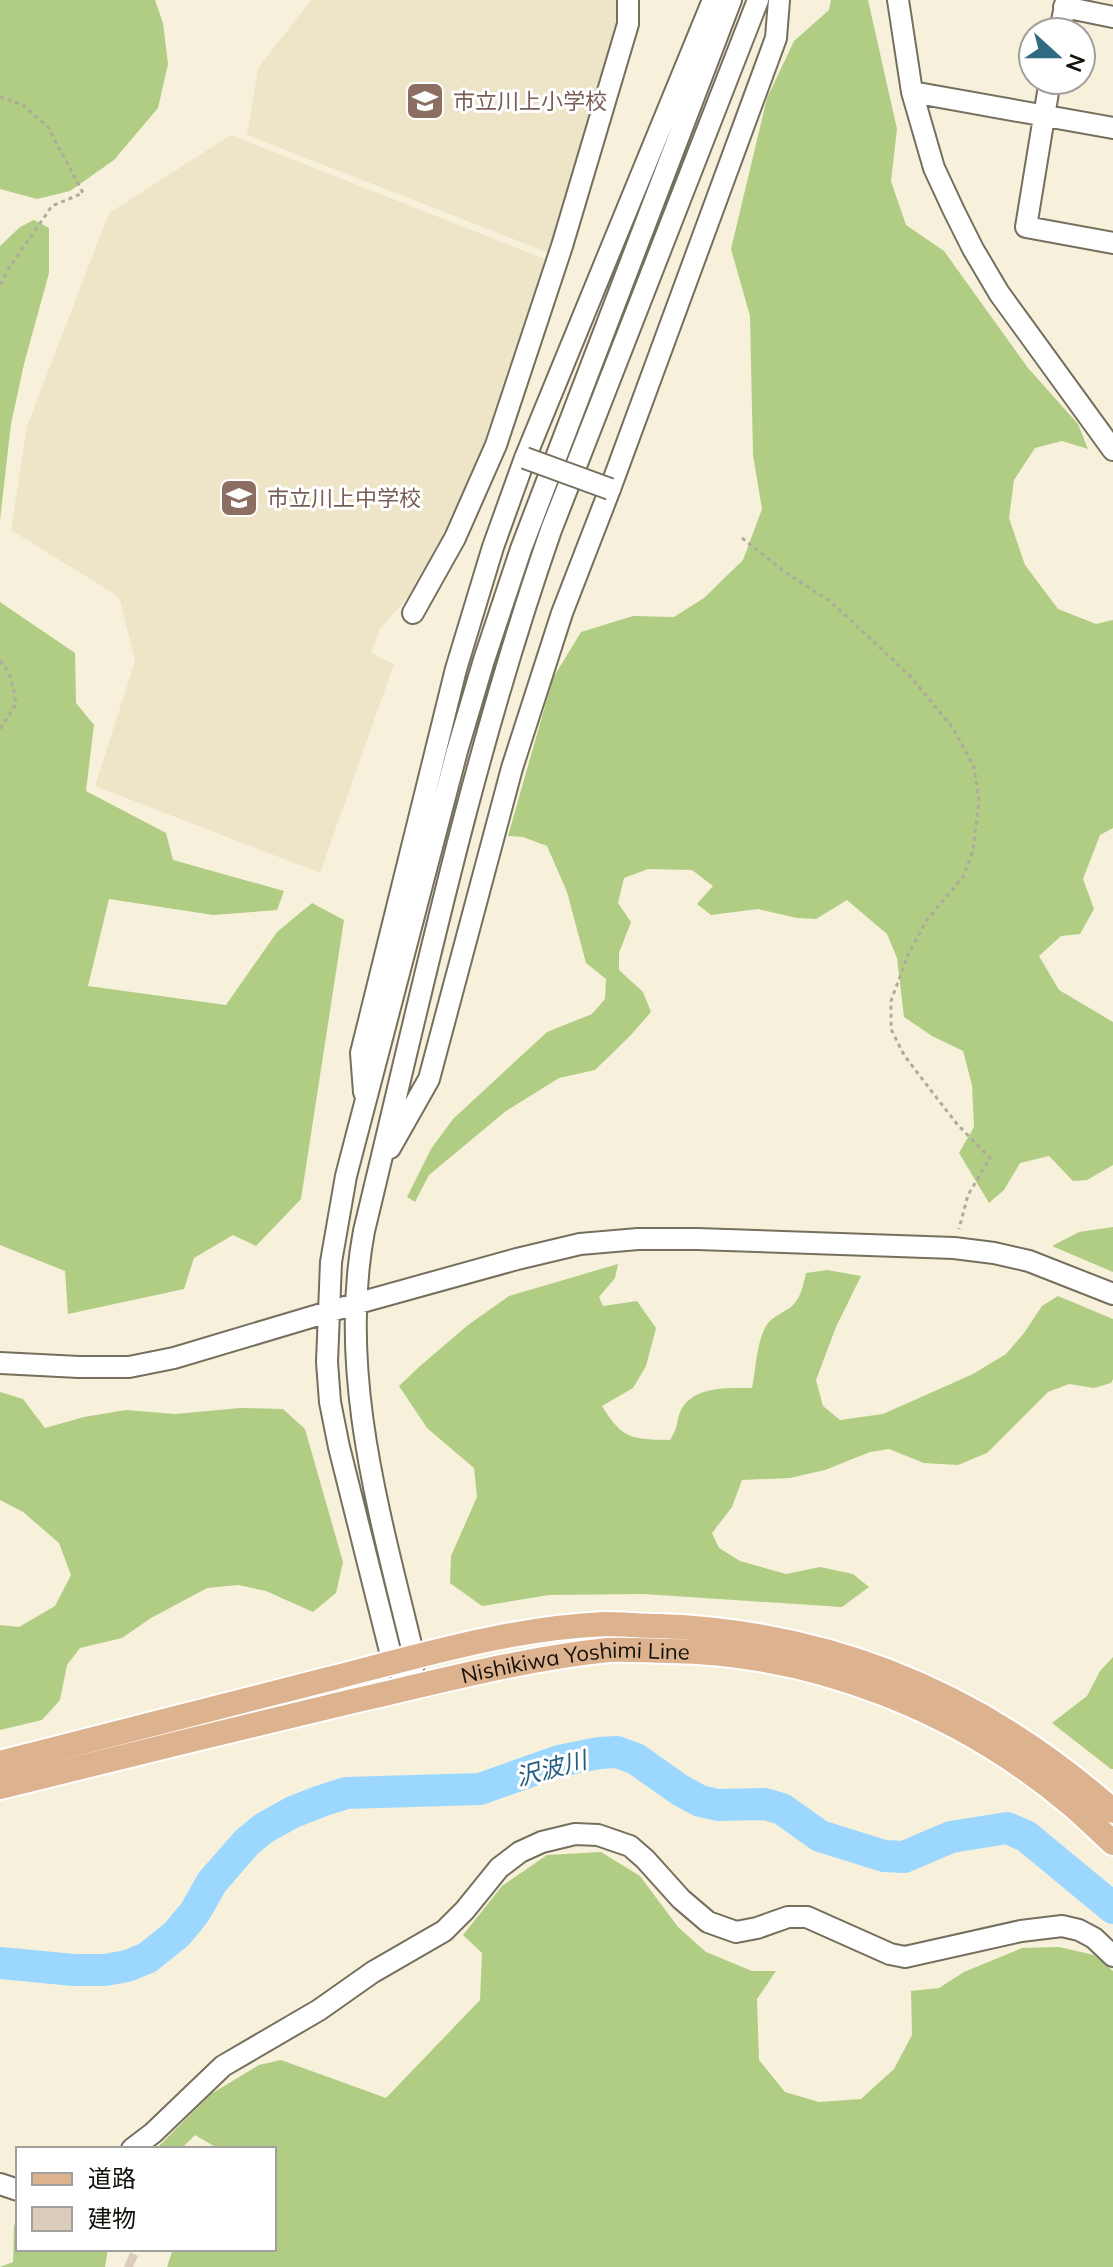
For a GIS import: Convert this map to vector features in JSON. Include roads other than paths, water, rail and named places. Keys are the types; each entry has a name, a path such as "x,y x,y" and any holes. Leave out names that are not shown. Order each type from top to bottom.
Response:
{"main road":[{"name":"Nishikiwa Yoshimi Line","path":"0,1763 522,1632 606,1624 724,1630 776,1639 828,1651 898,1675 972,1709 1026,1742 1113,1811"},
{"name":"Nishikiwa Yoshimi Line","path":"0,1787 524,1662 610,1650 698,1651 772,1661 839,1678 938,1717 1025,1770 1073,1806 1113,1843"}],"street":[{"path":"413,613 455,538 496,445 562,246 628,24 628,0"},
{"path":"365,1108 361,1053 456,669 493,547 525,458 713,0"},
{"path":"412,1687 339,1447 330,1402 327,1362 331,1262 346,1176 457,751 484,660 521,549 731,0"},
{"path":"403,1660 359,1397 355,1304 359,1259 466,809 524,609 557,515 758,0"},
{"path":"380,1166 429,1079 512,768 562,613 776,38 779,0"},
{"path":"898,0 912,92 934,168 973,249 999,293 1113,450"},
{"path":"1065,4 1113,17"},
{"path":"912,92 1113,128"},
{"path":"1047,96 1026,227 1113,243"},
{"path":"496,445 610,489"},
{"path":"0,1363 129,1367 174,1358 517,1259 580,1244 638,1239 954,1248 1029,1261 1113,1294"},
{"path":"135,2147 223,2066 444,1931 499,1868 520,1852 542,1842 575,1834 598,1835 630,1846 708,1922 736,1932 788,1917 807,1917 890,1954 905,1957 1021,1931 1062,1926 1094,1938 1113,1956"}],"waterway":[{"name":"沢波川","path":"0,1963 105,1970 147,1958 177,1934 195,1912 212,1882 247,1842 264,1828 321,1801 346,1793 480,1789 559,1761 617,1752 636,1759 700,1801 718,1805 765,1804 782,1809 820,1836 884,1856 904,1857 951,1837 1007,1828 1026,1836 1113,1908"}],"place":[{"name":"市立川上小学校","path":"425,101"},
{"name":"市立川上中学校","path":"239,498"}]}
